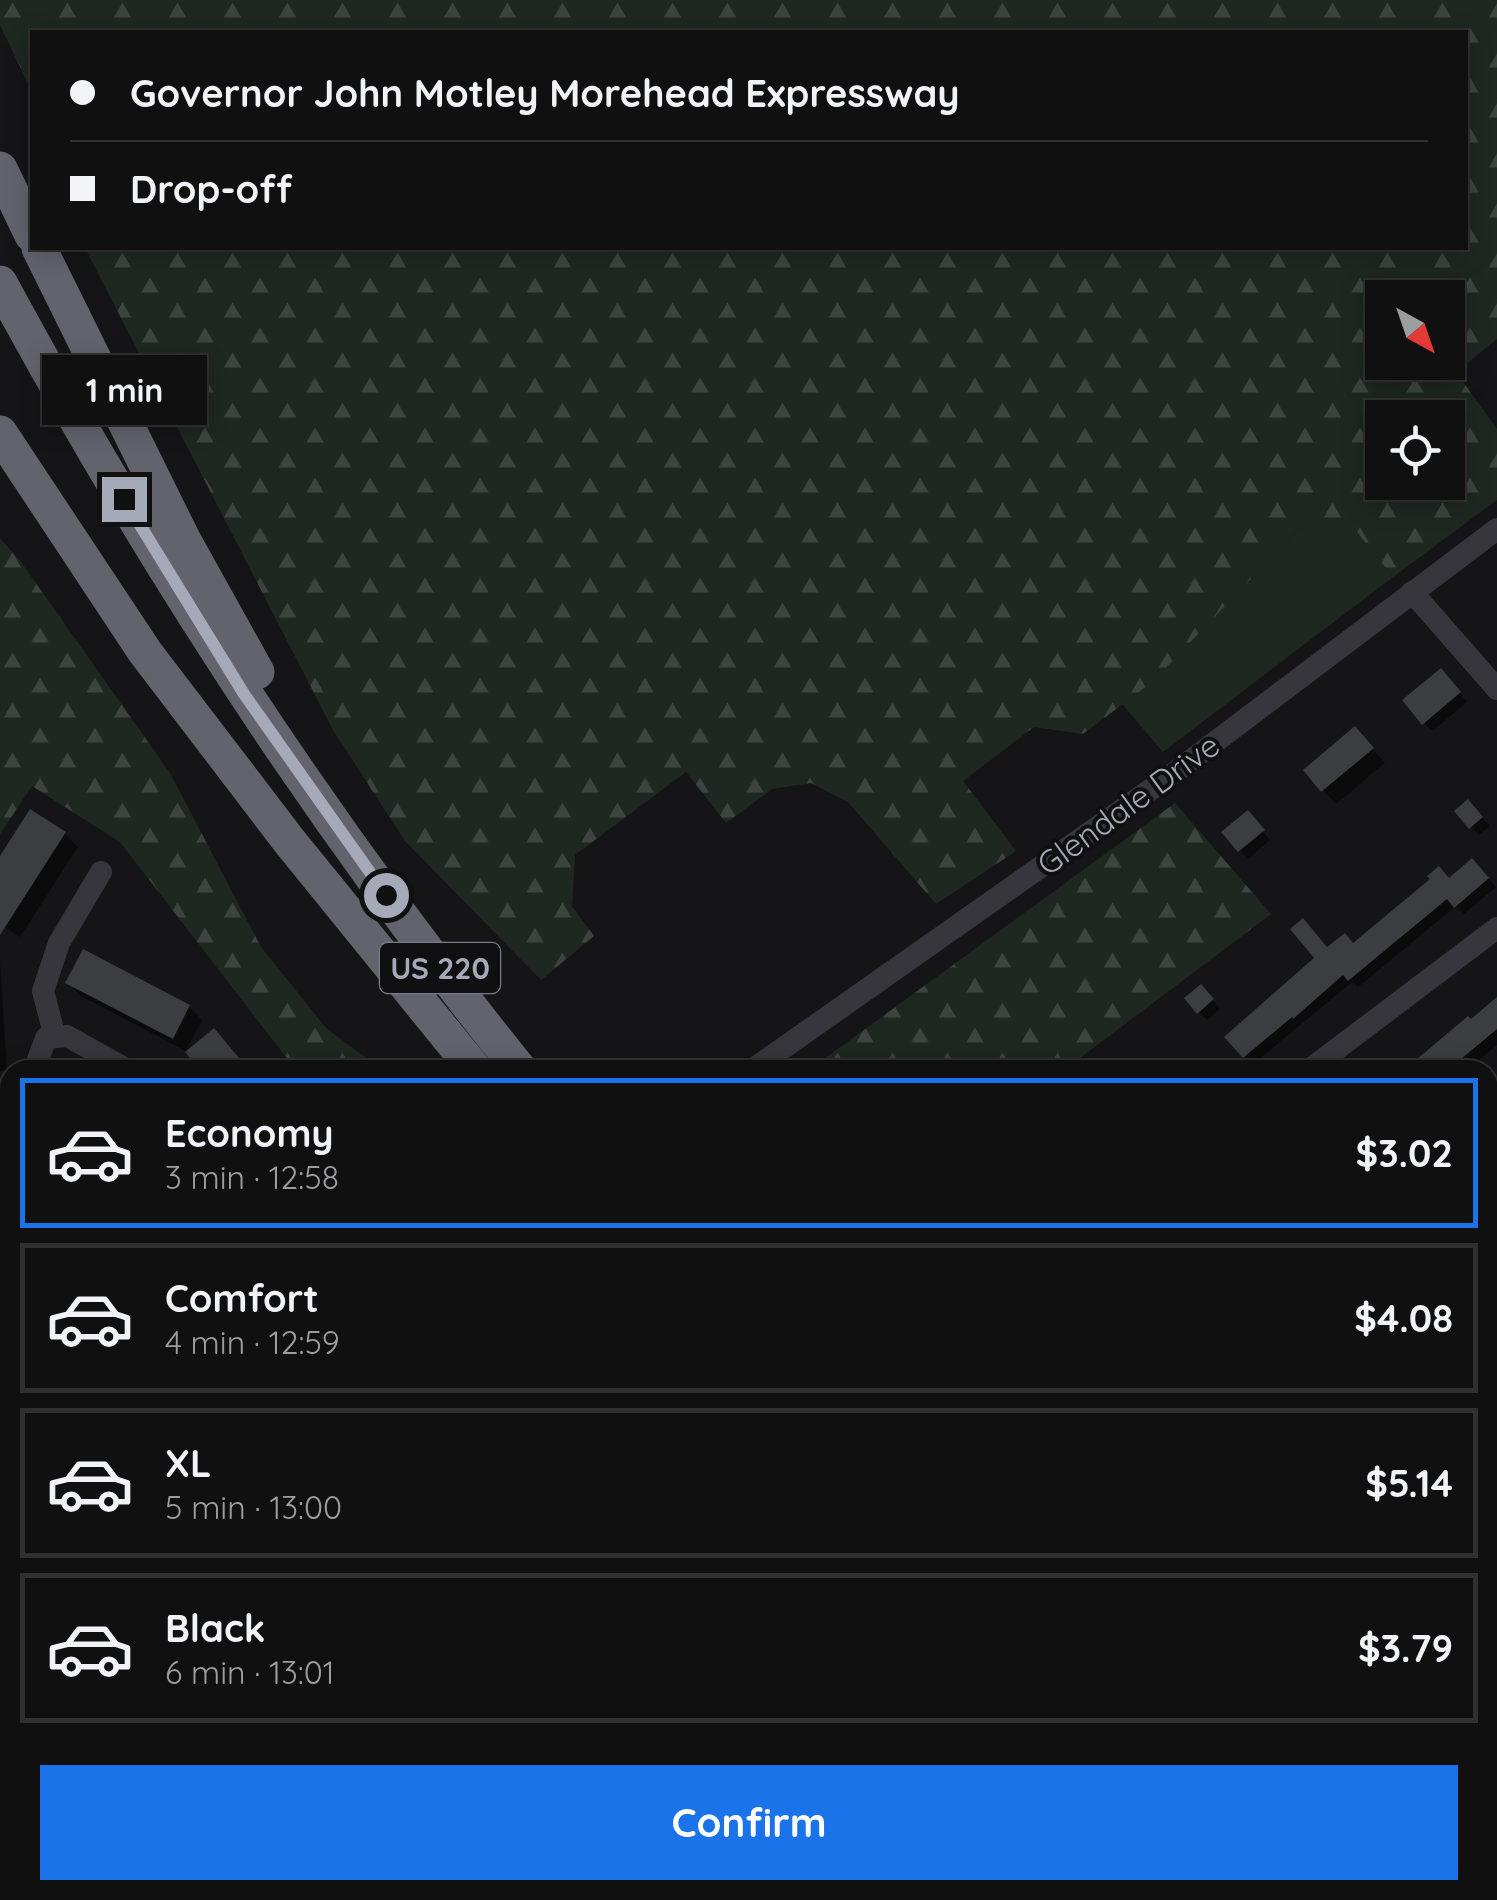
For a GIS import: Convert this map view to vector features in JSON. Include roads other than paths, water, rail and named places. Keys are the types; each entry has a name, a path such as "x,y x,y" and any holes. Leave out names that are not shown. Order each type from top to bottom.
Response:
{"highway":[{"path":"0,168 30,230"},
{"path":"40,250 230,626 349,820 363,865"},
{"name":"US 220","path":"0,283 143,534 244,694 363,865 512,1060"},
{"name":"US 220","path":"0,433 144,652 290,842 467,1060"},
{"path":"0,480 98,614 144,652"}],"street":[{"name":"Glendale Drive","path":"766,1060 1170,776 1497,530"},
{"path":"1412,592 1497,689"},
{"path":"55,1037 43,991 59,942 101,872"},
{"path":"1321,1060 1497,928"},
{"path":"38,1060 46,1038 67,1036 110,1060"}]}
